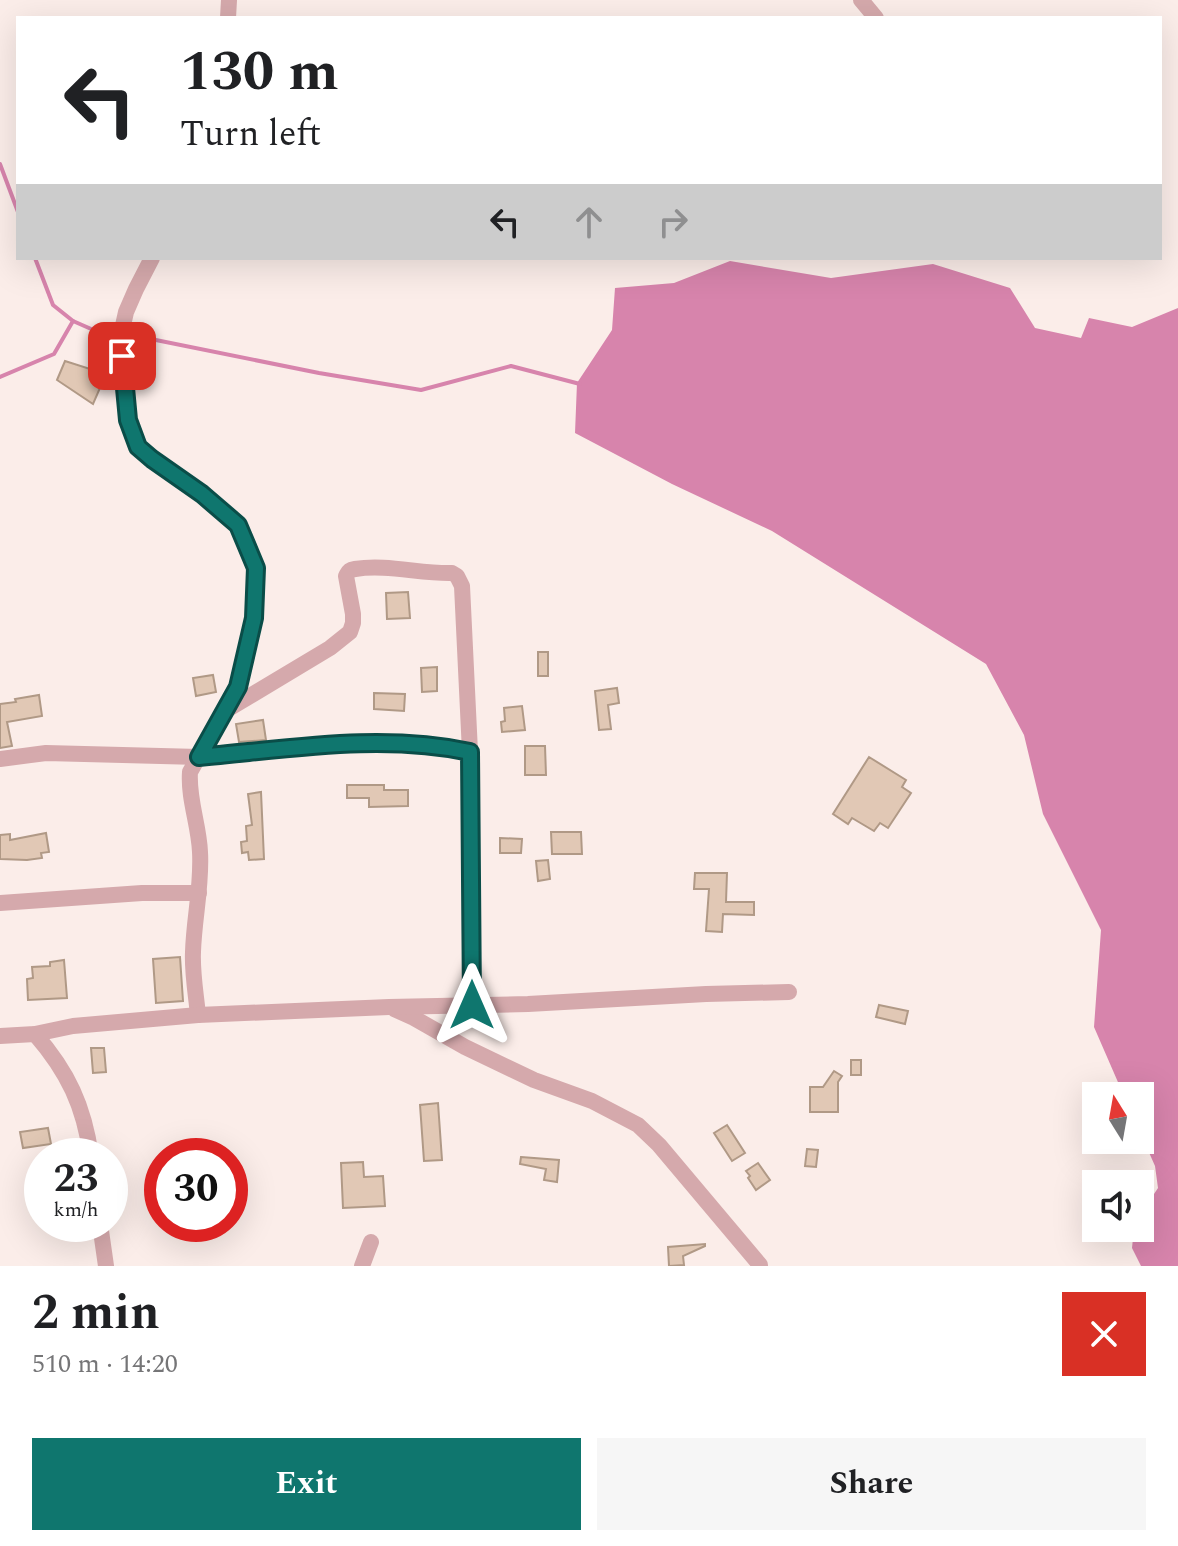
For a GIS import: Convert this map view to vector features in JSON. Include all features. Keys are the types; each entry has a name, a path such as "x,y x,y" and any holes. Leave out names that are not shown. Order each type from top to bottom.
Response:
{"street":[{"path":"861,0 874,16"},
{"path":"151,260 126,312 120,339 128,420 138,447 238,525 256,568 254,618 238,687 190,772 189,787 200,849 192,955 198,1015"},
{"path":"225,712 330,648 350,632 353,614 346,576 353,569 452,573 457,576 462,586 470,752 472,1005"},
{"path":"0,759 46,753 199,757 361,742 414,743 470,752"},
{"path":"0,903 142,893 199,893"},
{"path":"0,1036 198,1015 789,992"},
{"path":"389,1007 534,1080 592,1101 638,1125 659,1145 760,1265"},
{"path":"35,1034 70,1082 80,1105 88,1138"},
{"path":"103,1242 106,1266"},
{"path":"362,1266 371,1242"}],"shaded area":[{"path":"730,261 831,278 933,264 1010,288 1035,328 1081,338 1089,318 1132,327 1178,308 1178,1266 1141,1266 1132,1248 1133,1242 1154,1242 1154,1194 1158,1188 1150,1154 1154,1154 1154,1082 1118,1082 1094,1027 1101,930 1043,814 1024,735 986,664 772,531 672,484 575,433 577,383 612,330 615,288 674,283"}],"building":[{"path":"65,361 106,374 93,404 57,380"},
{"path":"408,592 410,618 387,619 386,593"},
{"path":"538,652 548,652 548,676 538,676"},
{"path":"437,667 437,691 422,692 421,668"},
{"path":"213,675 216,692 196,696 193,678"},
{"path":"617,688 619,703 608,705 611,729 599,730 595,691"},
{"path":"374,693 405,694 404,711 374,709"},
{"path":"39,695 42,716 7,722 12,746 0,748 0,704"},
{"path":"522,706 525,730 502,732 504,708"},
{"path":"263,720 266,740 239,742 236,724"},
{"path":"525,746 545,746 546,775 525,775"},
{"path":"869,757 906,780 902,787 911,793 888,828 880,823 874,831 852,818 848,824 833,814"},
{"path":"347,785 384,785 384,790 408,790 408,806 369,807 369,798 347,798"},
{"path":"261,792 264,859 249,860 248,852 242,853 241,842 247,841 246,826 252,825 248,794"},
{"path":"551,832 581,832 582,854 552,854"},
{"path":"46,833 49,852 41,853 42,858 0,859 0,835 10,834 10,840"},
{"path":"500,838 522,839 521,853 500,853"},
{"path":"548,860 550,879 538,881 536,861"},
{"path":"695,873 727,873 726,902 754,902 754,915 723,914 722,932 706,931 709,889 694,889"},
{"path":"180,957 183,1001 156,1003 153,959"},
{"path":"64,960 67,998 28,1000 27,979 33,978 32,967 50,966 50,962"},
{"path":"879,1005 908,1011 905,1024 876,1017"},
{"path":"91,1048 104,1048 106,1072 93,1073"},
{"path":"851,1060 861,1060 861,1075 851,1075"},
{"path":"834,1071 842,1076 838,1082 838,1112 810,1112 810,1087 823,1087"},
{"path":"438,1103 442,1160 424,1161 420,1105"},
{"path":"727,1125 745,1153 732,1161 714,1133"},
{"path":"48,1128 50,1138 24,1138 23,1148 20,1132"},
{"path":"807,1149 818,1150 816,1167 805,1166"},
{"path":"521,1157 559,1160 557,1182 544,1180 546,1169 520,1164"},
{"path":"363,1162 364,1177 383,1176 385,1206 343,1208 341,1163"},
{"path":"758,1163 770,1180 756,1190 746,1171"},
{"path":"705,1244 683,1256 684,1265 669,1266 668,1247"}],"waterway":[{"path":"0,164 16,207"},
{"path":"36,260 53,305 73,321 98,332"},
{"path":"0,377 54,354 73,321"},
{"path":"141,337 421,390 511,366 580,384"}],"route":[{"path":"122,356 128,420 138,447 238,525 256,568 254,618 238,687 199,757 361,742 414,743 470,752 472,1005"}]}
